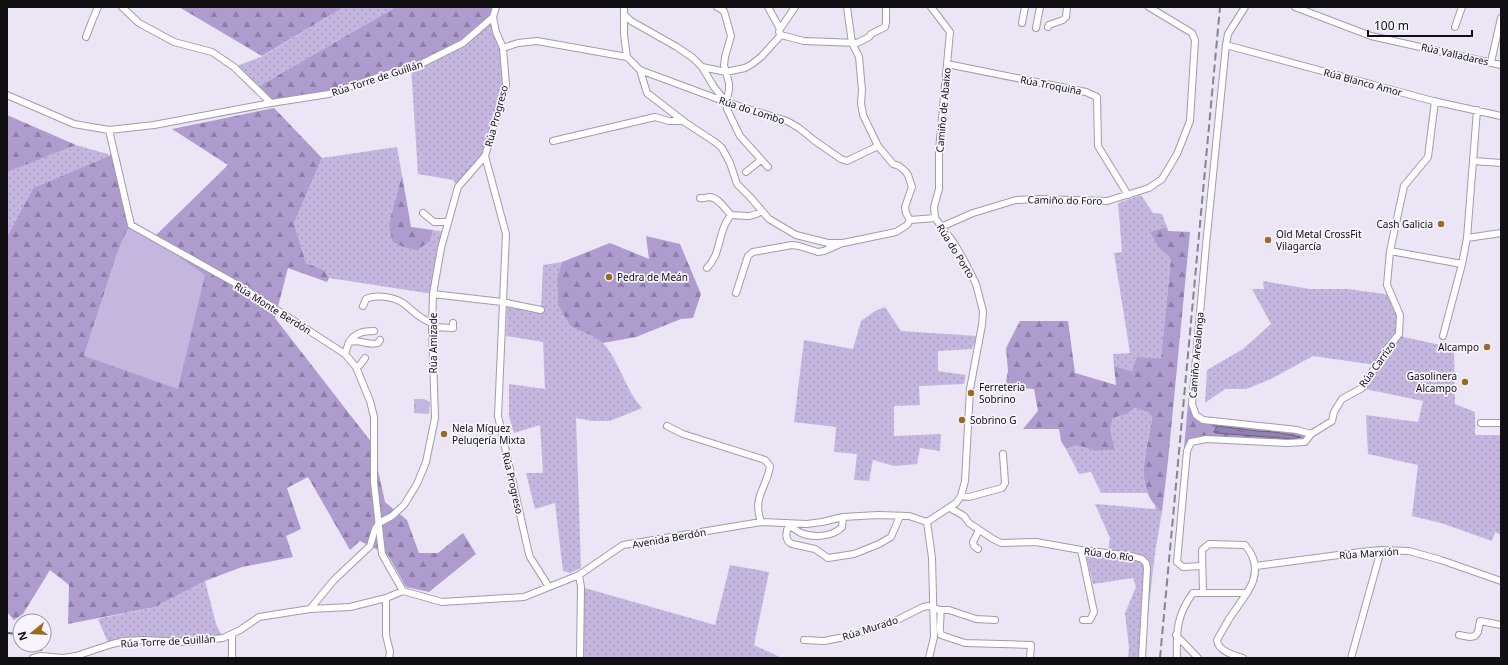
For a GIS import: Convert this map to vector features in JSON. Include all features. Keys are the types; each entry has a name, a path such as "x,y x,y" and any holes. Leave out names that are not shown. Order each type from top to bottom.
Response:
{"street":[{"path":"86,37 98,7"},
{"path":"122,7 139,23 174,42 212,52 234,67 271,103"},
{"path":"493,17 496,7"},
{"path":"717,7 724,12 731,36 724,65 729,90 726,102 730,119 740,136 768,167"},
{"path":"768,7 781,32 804,41 852,43 857,43 869,38 871,34 885,27 886,7"},
{"path":"702,67 726,72 745,68 752,64 761,57 781,32 795,7"},
{"path":"847,7 852,43 859,57 863,115 878,146 893,164 905,170 908,175 912,188 905,207 906,213 910,220"},
{"name":"Camiño de Abaixo","path":"931,7 950,32 939,150 939,188 934,207 935,218"},
{"path":"1022,23 1025,7"},
{"path":"1036,28 1040,7"},
{"path":"1048,27 1049,25 1066,17 1067,7"},
{"name":"Camiño do Foro","path":"941,227 978,211 1016,200 1039,199 1107,201 1149,188 1162,179 1178,151 1190,121 1195,40 1192,33 1149,7"},
{"name":"Camiño Arealonga","path":"1245,7 1228,34 1226,45 1192,404 1196,415 1203,420 1297,430 1311,434"},
{"name":"Rúa Valladares","path":"1295,7 1371,36 1501,65"},
{"path":"1455,27 1462,7"},
{"path":"624,10 631,21 678,47 693,58 702,67 714,87 726,102"},
{"path":"624,10 624,35 627,57"},
{"name":"Rúa Torre de Guillán","path":"7,96 74,124 108,130 154,125 271,103 329,94 419,65 463,44 493,17"},
{"name":"Rúa Progreso","path":"493,17 496,32 503,48 506,85 485,156 506,234 498,416 530,557 549,587"},
{"path":"1491,62 1501,18"},
{"path":"503,48 518,43 537,41 627,57 640,70 647,93 683,121 722,148 730,163 737,184 754,200 769,219 796,235 828,243 843,243"},
{"name":"Rúa Blanco Amor","path":"1226,45 1435,101 1501,116"},
{"name":"Rúa Troquiña","path":"948,64 1086,92 1097,97 1098,146 1128,194"},
{"name":"Rúa do Lombo","path":"640,70 726,102 787,121 841,159 847,160 878,146"},
{"name":"Rúa Carrizo","path":"1311,434 1332,421 1334,412 1342,399 1362,388 1386,350 1399,334 1400,315 1387,285 1390,251 1404,186 1428,157 1435,101"},
{"path":"1443,336 1462,264 1467,238 1474,161 1476,110"},
{"path":"552,141 655,117 668,121 683,121"},
{"name":"Rúa Monte Berdón","path":"108,130 130,225 240,286 344,354 356,367 370,401 374,417 374,482 379,523"},
{"name":"Rúa Amizade","path":"379,523 392,516 404,505 417,484 426,462 435,418 432,325 434,294 441,248 458,187 485,156"},
{"path":"746,172 761,160"},
{"path":"1474,161 1501,163"},
{"path":"700,198 716,199 731,215 752,216 762,211"},
{"path":"423,213 434,222 448,222"},
{"path":"707,268 714,259 720,235 726,220 731,215"},
{"path":"910,220 935,218"},
{"name":"Rúa do Porto","path":"935,218 954,243 976,284 983,311 982,325 970,389 965,481 961,496"},
{"path":"736,294 748,256 759,250 792,245 818,252 824,251 843,243 896,232 907,225 910,220"},
{"path":"1467,238 1501,233"},
{"path":"796,235 799,246"},
{"path":"1390,251 1462,264"},
{"path":"434,294 502,302 541,310"},
{"path":"363,306 366,299 375,296 402,303 419,317 432,325 453,328 453,323"},
{"path":"344,354 352,337 359,333 374,331"},
{"path":"349,342 361,341 376,344 380,340"},
{"path":"356,367 360,365 365,358"},
{"path":"1481,423 1501,423"},
{"path":"667,426 683,434 765,460 770,466 758,500 761,522"},
{"path":"1202,566 1183,567 1177,562 1186,451 1191,442 1206,439 1288,443 1305,442 1311,434"},
{"path":"929,658 934,637 932,558 927,522 950,508 961,496 968,497 1002,488 1005,483 1003,454"},
{"name":"Rúa do Río","path":"950,508 964,516 969,523 979,530 1001,543 1036,542 1081,550 1132,556 1142,559 1146,563 1147,580 1142,658"},
{"name":"Avenida Berdón","path":"403,591 442,602 524,597 579,575 624,545 761,522 789,525 806,524 843,517 878,515 909,516 927,522"},
{"path":"843,517 842,528 839,531 819,536 807,534 789,525 786,532 786,537 789,543 815,549 828,558 836,558 854,554 879,544 891,537 900,516"},
{"path":"379,523 382,554 403,591"},
{"path":"310,609 334,580 370,546 379,523"},
{"path":"978,549 974,546 973,542 979,530"},
{"path":"1203,592 1202,550 1209,544 1245,545 1251,552 1256,566 1252,584 1217,640 1219,647 1233,655 1243,658"},
{"path":"1081,550 1094,612 1090,620 1083,620"},
{"path":"1351,658 1381,550"},
{"name":"Rúa Marxión","path":"1256,566 1381,550 1408,551 1441,560 1501,581"},
{"path":"579,575 581,587 580,658"},
{"name":"Rúa Torre de Guillán","path":"34,658 41,656 63,658 76,656 125,641 142,640 187,642 223,638 260,617 310,609 350,607 386,598 403,591"},
{"path":"1177,658 1176,635 1183,608 1193,593 1247,593"},
{"path":"386,598 386,635 390,652 389,658"},
{"path":"933,606 940,610 949,610 976,619 995,620"},
{"name":"Rúa Murado","path":"804,640 824,641 845,637 897,620 923,607 933,606"},
{"path":"940,610 941,635 965,643 1031,645 1030,658"},
{"path":"1459,634 1470,637 1475,636 1480,620 1501,625"},
{"path":"232,634 232,658"},
{"path":"1176,635 1198,658"}],"green space":[{"path":"179,7 344,7 262,56"},
{"path":"344,7 396,7 256,88 234,67 263,56"},
{"path":"396,7 495,7 493,17 463,43 411,67 329,94 271,103 256,88"},
{"path":"493,17 503,48 506,85 485,156 458,187 453,180 418,174 411,67"},
{"path":"274,108 322,158 294,223 306,263 324,270 329,278 327,282 288,268 275,318 372,443 385,502 407,520 419,553 438,553 463,533 476,554 429,592 406,587 388,555 360,541 350,550 308,477 287,488 301,529 286,536 293,557 242,567 205,581 155,607 68,624 69,585 50,570 24,613 12,613 12,618 7,612 7,237 33,188 111,155 131,225 117,254 84,356 153,238 228,165 172,129"},
{"path":"7,115 76,145 7,172"},
{"path":"76,145 111,155 33,188 7,237 8,171"},
{"path":"397,147 402,175 389,223 430,241 433,230 445,232 433,294 329,278 324,270 306,263 294,223 322,158"},
{"path":"402,175 411,227 433,230 430,241 417,250 403,247 392,241 389,223"},
{"path":"1141,195 1153,213 1162,214 1167,227 1151,232 1159,248 1171,258 1161,360 1133,371 1114,366 1113,354 1130,353 1114,253 1122,252 1118,203"},
{"path":"131,225 153,238 205,275 178,389 84,356 117,254"},
{"path":"1167,227 1168,231 1190,232 1162,512 1147,492 1144,480 1145,456 1152,419 1150,413 1135,408 1127,414 1113,418 1110,429 1115,450 1095,451 1077,445 1066,449 1061,441 1059,429 1023,429 1038,411 1034,389 1005,387 1008,371 1006,348 1020,321 1068,321 1075,373 1116,385 1114,366 1132,371 1137,357 1161,359 1171,258 1159,248 1150,232"},
{"path":"646,236 680,244 701,294 693,318 681,319 636,337 603,343 593,336 570,326 558,305 557,278 562,262 610,243 649,259"},
{"path":"562,262 557,278 558,305 570,326 592,334 603,343 615,361 635,400 642,408 610,421 592,421 576,418 581,568 570,573 563,571 555,503 535,509 526,473 543,473 540,425 514,433 509,416 509,384 545,389 543,342 506,336 507,306 541,310 543,265"},
{"path":"1263,281 1310,289 1348,289 1391,295 1400,315 1399,334 1404,337 1454,348 1455,404 1475,412 1475,435 1501,435 1501,535 1495,532 1492,541 1441,523 1412,516 1418,465 1368,454 1366,415 1418,422 1423,401 1365,389 1376,365 1313,356 1271,379 1246,389 1225,389 1205,403 1207,370 1243,349 1271,324 1252,289 1264,289"},
{"path":"885,307 901,331 977,336 972,349 938,351 938,371 966,375 964,384 919,386 920,405 894,406 894,436 941,434 940,451 920,448 917,464 894,466 873,460 869,481 854,480 857,454 834,452 836,427 794,422 804,340 853,349 861,321 875,311"},
{"path":"414,399 424,399 430,402 429,414 414,413"},
{"path":"1188,404 1192,404 1196,415 1206,420 1308,433 1305,442 1196,440 1187,451 1184,448"},
{"path":"1135,408 1150,413 1152,419 1144,465 1147,493 1101,493 1091,472 1079,474 1066,449 1077,445 1095,451 1115,450 1110,429 1113,418 1127,414"},
{"path":"1095,504 1155,509 1155,506 1162,512 1155,553 1143,658 1128,658 1129,648 1125,613 1136,587 1133,578 1093,584 1086,555 1107,558 1110,538"},
{"path":"730,565 769,572 754,645 782,658 580,658 581,587 715,625"},
{"path":"205,581 216,624 223,638 207,640 142,640 109,645 98,619 155,607"}],"water":[{"path":"1217,426 1275,432 1301,437 1292,439 1217,433 1214,432"}],"waterway":[{"path":"7,633 12,633"}],"railway":[{"path":"1160,658 1220,7"}],"place":[{"name":"Cash Galicia","path":"1441,224"},
{"name":"Old Metal CrossFit Vilagarcía","path":"1268,240"},
{"name":"Pedra de Meán","path":"609,277"},
{"name":"Alcampo","path":"1487,347"},
{"name":"Gasolinera Alcampo","path":"1465,382"},
{"name":"Ferreteria Sobrino","path":"971,393"},
{"name":"Sobrino G","path":"962,420"},
{"name":"Nela Míguez Peluqería Mixta","path":"444,434"}]}
